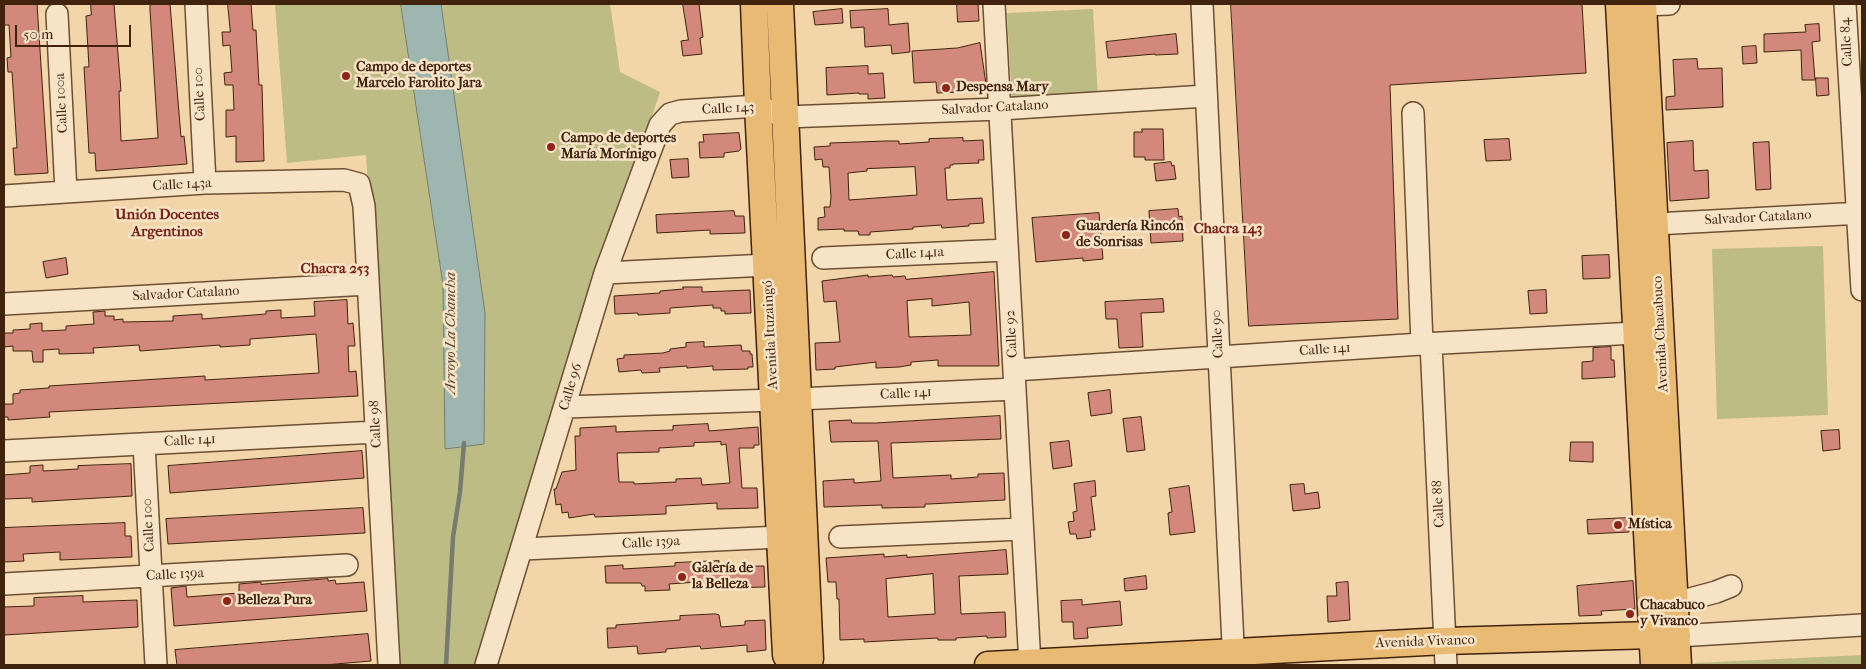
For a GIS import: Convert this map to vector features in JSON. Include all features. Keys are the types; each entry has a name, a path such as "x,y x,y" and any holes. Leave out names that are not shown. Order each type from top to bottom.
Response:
{"main road":[{"name":"Avenida Ituzaingó","path":"754,4 767,265 786,400 810,659 806,665"},
{"name":"Avenida Ituzaingó","path":"780,4 785,117 786,400 780,537 786,655 792,665"},
{"name":"Avenida Chacabuco","path":"1635,4 1654,224 1675,603 1654,665"},
{"name":"Avenida Chacabuco","path":"1635,4 1636,333 1665,636 1678,665"},
{"name":"Avenida Vivanco","path":"988,665 1446,653 1665,636"}],"street":[{"name":"Calle 100","path":"196,4 204,183"},
{"name":"Calle 92","path":"994,4 1030,664"},
{"name":"Calle 90","path":"1202,4 1234,658"},
{"path":"1635,4 1669,4"},
{"name":"Calle 84","path":"1845,4 1860,213 1862,290"},
{"name":"Calle 100a","path":"57,14 66,192"},
{"name":"Salvador Catalano","path":"785,117 1000,109 1206,96"},
{"name":"Calle 143","path":"670,114 681,111 758,106 785,117"},
{"name":"Calle 88","path":"1413,113 1446,653"},
{"name":"Calle 96","path":"486,665 523,549 605,273 660,125 670,114"},
{"name":"Calle 143a","path":"4,196 204,183 344,180 359,184"},
{"name":"Calle 98","path":"359,184 364,198 389,665"},
{"name":"Salvador Catalano","path":"1654,224 1860,213"},
{"name":"Calle 141a","path":"823,258 1007,250"},
{"path":"605,273 767,265"},
{"name":"Salvador Catalano","path":"4,304 368,284"},
{"name":"Calle 141","path":"565,407 786,400 1014,380 1219,357 1426,343 1636,333"},
{"name":"Calle 141","path":"4,452 376,432"},
{"name":"Calle 100","path":"144,444 156,665"},
{"path":"840,537 1022,529"},
{"name":"Calle 139a","path":"523,549 780,537"},
{"name":"Calle 139a","path":"4,584 347,566"},
{"path":"1675,603 1731,586"},
{"name":"Avenida Vivanco","path":"1665,636 1862,625"}],"shaded area":[{"path":"275,4 401,4 443,285 446,449 484,443 485,313 441,4 610,4 620,72 660,92 576,343 481,665 399,665 366,155 287,163"},
{"path":"1093,9 1098,98 1012,102 1007,13"},
{"path":"1823,246 1828,415 1717,419 1712,249"},
{"path":"1862,655 1862,665 1695,665 1695,663"}],"water":[{"path":"401,4 441,4 485,313 484,444 445,449 443,285"}],"building":[{"path":"4,4 37,4 48,173 15,175 13,148 17,148 12,72 8,72 7,58 11,57 9,25 4,25"},
{"path":"91,4 114,4 121,91 119,91 121,141 158,138 150,4 170,4 181,137 184,136 187,164 96,171 95,153 89,153 84,67 89,67 86,16 91,15"},
{"path":"228,4 251,4 253,30 256,30 259,85 262,85 264,161 236,162 236,136 226,137 226,110 234,110 233,85 225,85 224,73 232,72 230,45 223,46 222,32 230,32"},
{"path":"683,4 699,4 703,37 700,38 702,54 683,56 681,41 688,40"},
{"path":"957,4 978,4 979,21 958,22"},
{"path":"1231,4 1582,4 1586,73 1390,85 1398,319 1249,326"},
{"path":"842,9 843,23 815,25 813,12"},
{"path":"888,9 889,25 908,23 910,52 892,54 891,45 865,47 864,27 851,28 850,11"},
{"path":"1819,24 1820,41 1812,42 1815,80 1802,80 1801,50 1764,52 1764,34 1806,32 1805,25"},
{"path":"1176,34 1178,54 1108,58 1106,42"},
{"path":"980,43 986,84 961,87 961,92 937,93 936,82 914,83 912,51 957,48"},
{"path":"1756,46 1757,63 1743,64 1742,47"},
{"path":"1697,59 1698,69 1722,68 1723,107 1666,110 1666,97 1675,96 1673,60"},
{"path":"868,66 868,74 883,73 885,98 868,99 868,94 859,93 827,95 826,68"},
{"path":"1816,78 1828,78 1829,95 1817,96"},
{"path":"1142,129 1163,129 1164,160 1145,160 1145,157 1134,157 1134,132 1142,132"},
{"path":"739,133 741,149 739,151 724,153 724,157 700,158 699,142 704,142 703,135"},
{"path":"963,138 963,141 983,140 984,160 978,160 979,163 953,164 950,165 950,168 945,168 947,200 982,198 984,223 942,228 941,225 913,227 913,229 870,232 870,235 859,235 858,231 844,231 844,229 818,230 818,218 825,217 824,207 830,207 831,197 829,167 823,167 822,159 815,160 814,147 830,146 830,143 899,141 899,144 929,142 929,139","holes":["915,167 917,195 849,200 848,173 867,171 867,169"]},
{"path":"1509,139 1511,160 1486,161 1484,140"},
{"path":"1693,141 1694,171 1708,170 1709,198 1670,201 1667,143"},
{"path":"1769,142 1771,189 1756,190 1753,143"},
{"path":"688,159 689,177 672,178 670,160"},
{"path":"1171,162 1172,166 1174,165 1176,179 1156,181 1154,164"},
{"path":"1178,209 1179,217 1182,216 1183,241 1151,243 1149,211"},
{"path":"734,211 735,216 744,216 745,233 710,234 710,230 657,233 656,215"},
{"name":"Guardería Rincón de Sonrisas","path":"1099,213 1103,259 1083,261 1083,258 1036,262 1032,218"},
{"path":"1609,255 1610,278 1583,279 1582,256"},
{"path":"66,258 68,274 46,278 43,262"},
{"path":"994,272 999,366 938,366 938,360 911,362 911,365 899,367 876,368 876,362 835,367 835,369 816,370 815,343 840,342 836,301 824,302 822,281 868,275 868,277 905,276 906,279","holes":["932,299 932,306 969,302 971,335 909,337 907,301"]},
{"path":"683,287 702,287 702,292 750,290 751,313 725,314 725,311 721,311 721,308 713,308 713,305 670,308 670,313 615,314 614,296 660,293 660,291 683,289"},
{"path":"1546,290 1547,313 1530,314 1528,291"},
{"path":"1163,299 1164,312 1141,313 1143,347 1119,348 1117,319 1106,319 1105,302"},
{"path":"347,300 348,324 353,323 355,346 348,346 349,372 356,371 358,396 49,412 50,417 8,420 8,417 4,417 4,404 13,404 13,394 20,393 20,390 49,388 49,386 205,376 205,380 319,373 316,334 250,339 250,345 220,347 220,345 140,351 139,345 93,348 94,353 59,354 59,349 43,350 43,362 33,362 32,351 13,351 13,346 4,347 4,333 13,333 13,330 30,329 30,324 42,323 42,331 66,330 66,326 94,324 93,312 105,311 105,316 114,316 114,320 123,319 123,322 173,321 173,316 202,314 202,319 266,314 266,311 281,310 281,318 315,316 314,302"},
{"path":"704,342 704,347 741,345 742,351 750,351 750,354 752,354 753,367 748,367 748,369 713,370 713,366 687,368 687,366 659,368 660,372 642,373 641,370 619,372 617,359 624,358 624,355 663,353 670,351 670,349 686,347 686,343"},
{"path":"1611,347 1611,360 1614,360 1615,377 1582,379 1582,362 1593,361 1593,348"},
{"path":"1110,390 1112,413 1091,416 1088,393"},
{"path":"1000,416 1001,439 891,443 893,478 951,475 951,479 978,477 978,474 1004,473 1005,500 925,504 925,507 882,508 882,505 824,507 823,481 854,479 854,483 881,481 878,441 831,442 829,421 851,420 852,423 875,423"},
{"path":"1141,417 1145,450 1127,452 1123,419"},
{"path":"708,424 709,431 758,427 759,445 754,445 754,448 739,448 742,488 757,488 758,508 717,509 717,503 666,506 666,514 595,517 594,514 569,518 568,512 562,513 561,504 556,505 554,489 556,489 562,472 576,470 575,436 580,436 580,428 616,426 616,432 673,430 673,426","holes":["721,442 721,445 726,444 730,483 702,485 701,478 676,479 676,482 634,484 634,482 619,482 617,453 659,452 659,448 694,446 694,443"]},
{"path":"1839,430 1840,449 1823,451 1821,431"},
{"path":"1069,441 1072,466 1053,469 1050,443"},
{"path":"1571,442 1593,442 1593,462 1570,461"},
{"path":"362,451 364,478 170,493 168,466"},
{"path":"131,464 132,496 32,502 32,498 4,499 4,475 30,473 30,466 43,465 43,471 78,469 78,466"},
{"path":"1095,481 1096,496 1091,497 1095,530 1090,530 1091,537 1077,539 1076,534 1070,534 1068,522 1074,521 1073,512 1077,511 1074,484"},
{"path":"1304,484 1305,494 1318,492 1320,508 1293,511 1290,485"},
{"path":"1189,486 1195,532 1170,535 1168,513 1172,512 1169,489"},
{"path":"363,508 365,533 168,544 166,519"},
{"path":"1628,518 1629,532 1588,534 1587,520"},
{"path":"125,523 125,536 131,536 132,557 60,560 60,552 23,554 24,561 4,562 4,528"},
{"path":"1006,550 1008,574 959,576 961,614 1005,612 1006,637 987,638 987,636 956,638 956,640 938,640 938,638 864,642 864,639 840,640 839,599 837,599 836,582 828,582 826,558 884,554 884,557 907,555 907,557","holes":["933,574 935,614 888,617 886,579"]},
{"path":"719,561 719,567 764,566 765,587 727,588 727,585 698,586 698,582 669,584 670,590 645,591 645,586 642,586 641,583 606,583 605,566 623,565 623,569 675,566 675,563"},
{"path":"1146,576 1147,589 1125,591 1124,579"},
{"path":"328,579 328,581 335,580 336,584 364,582 367,611 174,626 171,588 186,586 187,597 239,593 239,584"},
{"path":"1633,581 1635,609 1601,611 1602,615 1579,616 1577,586"},
{"path":"1348,582 1350,620 1328,622 1327,596 1337,596 1336,583"},
{"path":"83,596 83,602 137,600 138,627 4,635 4,607 34,606 34,598"},
{"path":"1082,600 1082,605 1120,601 1122,625 1087,628 1088,638 1074,639 1073,622 1062,622 1061,601"},
{"path":"719,615 721,627 745,625 745,621 765,620 766,650 747,652 747,645 701,649 700,646 666,649 666,652 638,654 637,646 608,648 607,628 616,628 616,625 680,620 680,616"},
{"path":"368,634 371,661 324,665 177,665 175,650"}],"waterway":[{"name":"Arroyo La Chancha","path":"446,665 453,537 460,492 464,443"}],"place":[{"name":"Campo de deportes Marcelo Farolito Jara","path":"346,76"},
{"name":"Despensa Mary","path":"946,88"},
{"name":"Campo de deportes María Morínigo","path":"551,147"},
{"name":"Guardería Rincón de Sonrisas","path":"1066,235"},
{"name":"Mística","path":"1618,525"},
{"name":"Galería de la Belleza","path":"682,577"},
{"name":"Belleza Pura","path":"227,601"},
{"name":"Chacabuco y Vivanco","path":"1630,614"}],"district":[{"name":"Unión Docentes Argentinos","path":"167,224"},
{"name":"Chacra 143","path":"1228,229"},
{"name":"Chacra 253","path":"335,269"}]}
